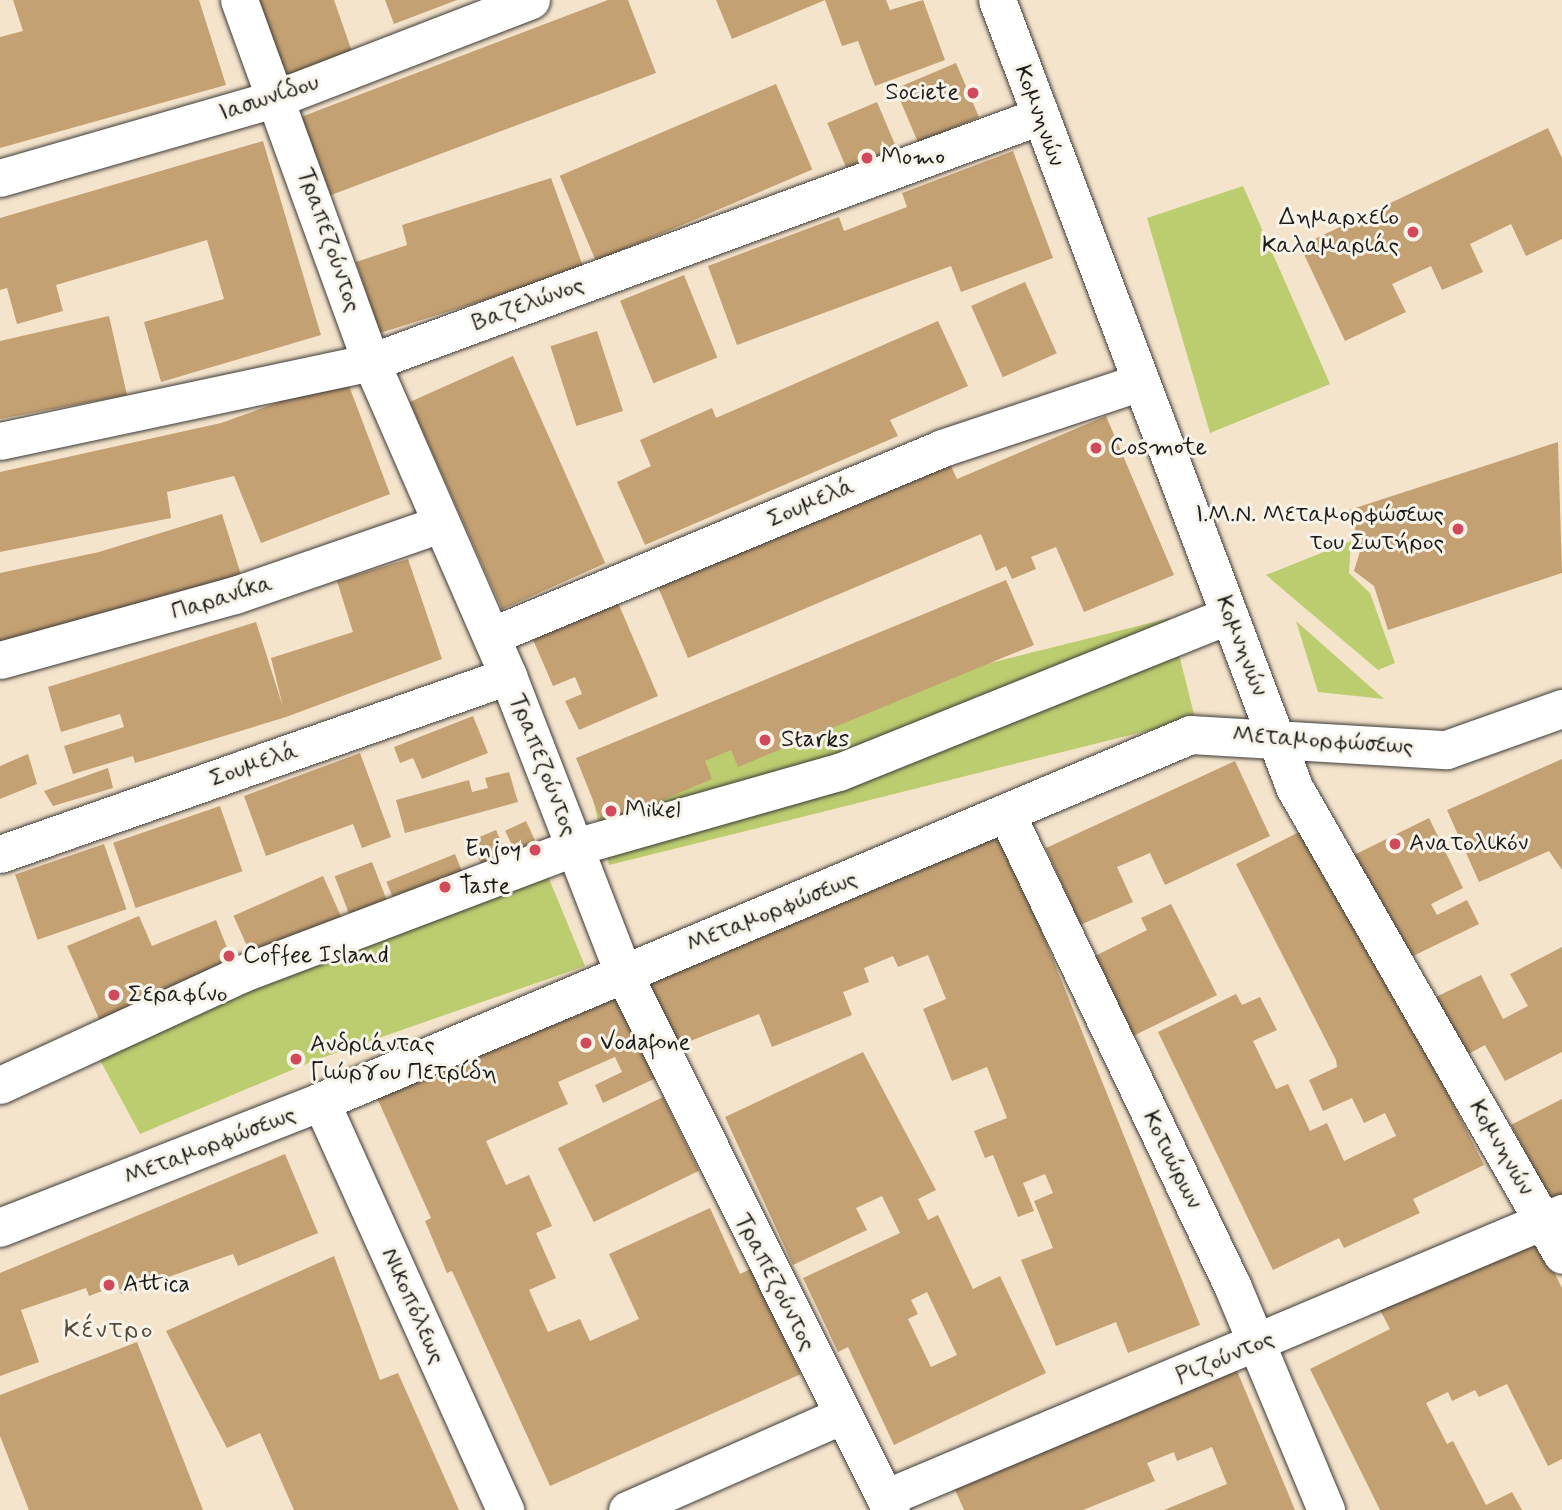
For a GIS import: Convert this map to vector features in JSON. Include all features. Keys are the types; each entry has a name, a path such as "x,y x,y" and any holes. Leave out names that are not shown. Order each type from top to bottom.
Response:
{"main road":[{"name":"Μεταμορφώσεως","path":"0,1227 321,1102 623,973 1007,815 1191,735 1447,750 1562,709"}],"street":[{"name":"Τραπεζούντος","path":"239,0 280,97 371,362 508,676 623,973 888,1504"},
{"name":"Ιασωνίδου","path":"0,178 280,97 531,0"},
{"name":"Κομνηνών","path":"998,0 1136,383 1229,615 1294,787 1553,1217 1562,1255"},
{"name":"Βαζελώνος","path":"0,441 371,362 1040,116"},
{"name":"Σουμελά","path":"491,636 942,448 1136,383"},
{"name":"Παρανίκα","path":"0,660 235,596 440,524"},
{"path":"0,1085 241,974 575,846 839,772 1229,615"},
{"name":"Σουμελά","path":"0,853 508,676"},
{"name":"Κοτυώρων","path":"1007,815 1232,1285 1253,1347 1326,1510"},
{"name":"Νικοπόλεως","path":"321,1102 505,1510"},
{"name":"Ριζούντος","path":"888,1504 1553,1217"},
{"path":"627,1510 842,1415"}],"green space":[{"path":"1243,186 1330,384 1210,433 1147,218"},
{"path":"1351,541 1349,573 1370,593 1395,663 1378,670 1266,575"},
{"path":"1170,618 1195,719 609,865 584,764"},
{"path":"1296,621 1384,699 1318,692"},
{"path":"543,864 585,966 313,1061 140,1134 94,1049"}],"building":[{"path":"13,0 199,0 226,85 0,148 0,37 23,31"},
{"path":"255,0 334,0 357,66 287,89"},
{"path":"385,0 457,0 394,24"},
{"path":"608,0 628,0 656,73 331,195 301,117"},
{"path":"716,0 825,0 732,39"},
{"path":"825,0 886,0 890,10 923,0 945,60 875,86 858,41 842,46"},
{"path":"956,63 979,117 918,143 895,89"},
{"path":"776,84 812,170 596,261 560,176"},
{"path":"877,102 897,149 847,170 827,123"},
{"name":"Δημαρχείο Καλαμαριάς","path":"1548,128 1562,158 1562,239 1526,256 1511,224 1470,244 1483,272 1442,290 1431,266 1392,284 1406,312 1345,341 1300,246"},
{"path":"263,141 321,335 161,382 144,322 224,299 207,240 56,285 63,311 17,324 7,288 0,290 0,218"},
{"path":"1013,151 1053,258 961,292 951,266 737,345 708,266 839,217 844,231 907,207 902,193"},
{"path":"551,178 584,269 380,333 356,262 407,245 402,225"},
{"path":"684,275 717,358 653,383 620,301"},
{"path":"1025,282 1057,353 1003,377 971,306"},
{"path":"109,316 127,395 0,419 0,341"},
{"path":"938,321 968,386 890,420 898,436 645,545 617,482 651,466 640,440 712,408 716,418"},
{"path":"597,331 623,411 576,426 550,346"},
{"path":"513,356 605,563 502,609 410,402"},
{"path":"346,378 390,494 261,543 234,476 167,492 171,518 0,552 0,472 221,423"},
{"path":"1106,416 1174,575 1084,612 1056,547 1031,557 1036,569 1012,579 1006,566 996,571 981,534 688,658 658,587 950,464 957,479"},
{"name":"Ι.Μ.Ν. Μεταμορφώσεως του Σωτήρος","path":"1558,442 1562,573 1388,630 1374,586 1354,571 1361,548 1349,510"},
{"path":"222,514 243,581 0,646 0,573 99,552"},
{"path":"408,559 442,659 286,717 135,763 133,756 73,774 64,746 124,727 120,714 61,732 48,687 256,622 283,707 271,658 353,632 337,581"},
{"path":"1006,580 1034,645 738,767 731,750 705,761 712,779 603,825 576,758"},
{"path":"616,598 658,696 579,730 565,701 582,694 575,677 553,686 531,635"},
{"path":"473,716 488,753 422,779 413,758 400,763 394,747"},
{"path":"360,753 391,837 362,848 353,824 266,856 244,796"},
{"path":"28,754 37,784 0,799 0,766"},
{"path":"1562,759 1562,870 1549,851 1479,882 1447,810"},
{"path":"1235,761 1270,836 1165,885 1150,853 1117,867 1133,902 1080,925 1046,848"},
{"path":"108,768 113,788 53,806 44,791"},
{"path":"509,772 518,802 405,833 396,800 469,780 472,792 488,788 485,778"},
{"path":"220,806 242,871 136,908 113,843"},
{"path":"1429,818 1463,888 1431,904 1437,915 1467,900 1479,924 1411,957 1354,855"},
{"path":"526,821 541,853 520,862 505,831"},
{"path":"1313,825 1484,1165 1413,1199 1420,1213 1344,1248 1339,1238 1273,1270 1158,1032 1236,994 1242,1005 1260,997 1277,1030 1253,1041 1276,1089 1288,1084 1310,1131 1327,1123 1344,1161 1396,1136 1385,1113 1364,1123 1352,1098 1323,1111 1309,1080 1337,1067 1336,1060 1236,864"},
{"path":"496,830 510,863 485,874 471,841"},
{"path":"1003,835 1200,1325 1128,1353 1116,1322 1056,1346 1021,1260 1053,1248 1034,1201 1053,1193 1045,1174 1023,1183 1034,1211 1018,1217 993,1155 985,1158 974,1131 1007,1118 987,1067 952,1081 923,1009 946,999 928,955 898,967 893,956 864,968 869,982 843,992 852,1015 772,1047 759,1014 675,1047 646,976"},
{"path":"104,844 126,909 38,940 15,875"},
{"path":"455,854 466,881 397,909 386,882"},
{"path":"372,862 388,903 350,917 335,876"},
{"path":"323,876 345,925 255,965 233,916"},
{"path":"1171,904 1217,995 1125,1040 1085,961 1147,930 1141,918"},
{"path":"139,916 152,946 216,920 234,965 100,1021 67,946"},
{"path":"1562,947 1562,1052 1505,1081 1485,1045 1463,1057 1434,998 1481,975 1503,1019 1528,1006 1510,974"},
{"path":"615,987 656,1078 603,1103 595,1085 622,1072 615,1057 558,1082 568,1104 486,1141 506,1185 529,1175 552,1226 536,1233 556,1278 529,1290 548,1332 580,1319 590,1341 639,1319 609,1254 710,1208 740,1274 753,1268 801,1374 550,1486 452,1271 447,1273 425,1221 431,1218 373,1089"},
{"path":"863,1052 936,1190 918,1199 928,1220 938,1215 973,1289 1000,1276 1046,1373 894,1445 848,1347 838,1352 803,1278 900,1233 882,1196 856,1208 867,1230 793,1265 725,1117","holes":["927,1292 957,1355 931,1367 908,1319 918,1314 911,1300"]},
{"path":"663,1097 699,1171 594,1222 558,1148"},
{"path":"1562,1099 1562,1196 1551,1201 1511,1125"},
{"path":"285,1154 318,1233 238,1266 233,1254 121,1294 118,1285 89,1296 86,1288 21,1310 39,1362 0,1376 0,1273"},
{"path":"1533,1230 1562,1288 1562,1459 1548,1466 1507,1384 1479,1397 1475,1390 1452,1401 1448,1392 1426,1403 1447,1444 1453,1441 1486,1505 1512,1492 1522,1510 1380,1510 1310,1369 1390,1329 1378,1306"},
{"path":"334,1256 380,1380 398,1373 459,1510 294,1510 260,1433 227,1448 166,1331"},
{"path":"137,1342 203,1510 29,1510 0,1436 0,1395"},
{"path":"1235,1366 1295,1510 1164,1510 1227,1484 1212,1447 1177,1461 1174,1452 1147,1463 1155,1481 1083,1510 964,1510 952,1483"}],"place":[{"name":"Societe","path":"973,93"},
{"name":"Momo","path":"867,158"},
{"name":"Δημαρχείο Καλαμαριάς","path":"1413,232"},
{"name":"Cosmote","path":"1096,448"},
{"name":"Ι.Μ.Ν. Μεταμορφώσεως του Σωτήρος","path":"1458,529"},
{"name":"Starks","path":"765,740"},
{"name":"Mikel","path":"611,811"},
{"name":"Ανατολικόν","path":"1395,844"},
{"name":"Enjoy","path":"535,850"},
{"name":"Taste","path":"445,887"},
{"name":"Coffee Island","path":"229,956"},
{"name":"Σεραφίνο","path":"114,995"},
{"name":"Vodafone","path":"586,1043"},
{"name":"Ανδριάντας Γιώργου Πετρίδη","path":"296,1059"},
{"name":"Attica","path":"109,1285"}],"district":[{"name":"Κέντρο","path":"109,1331"}]}
